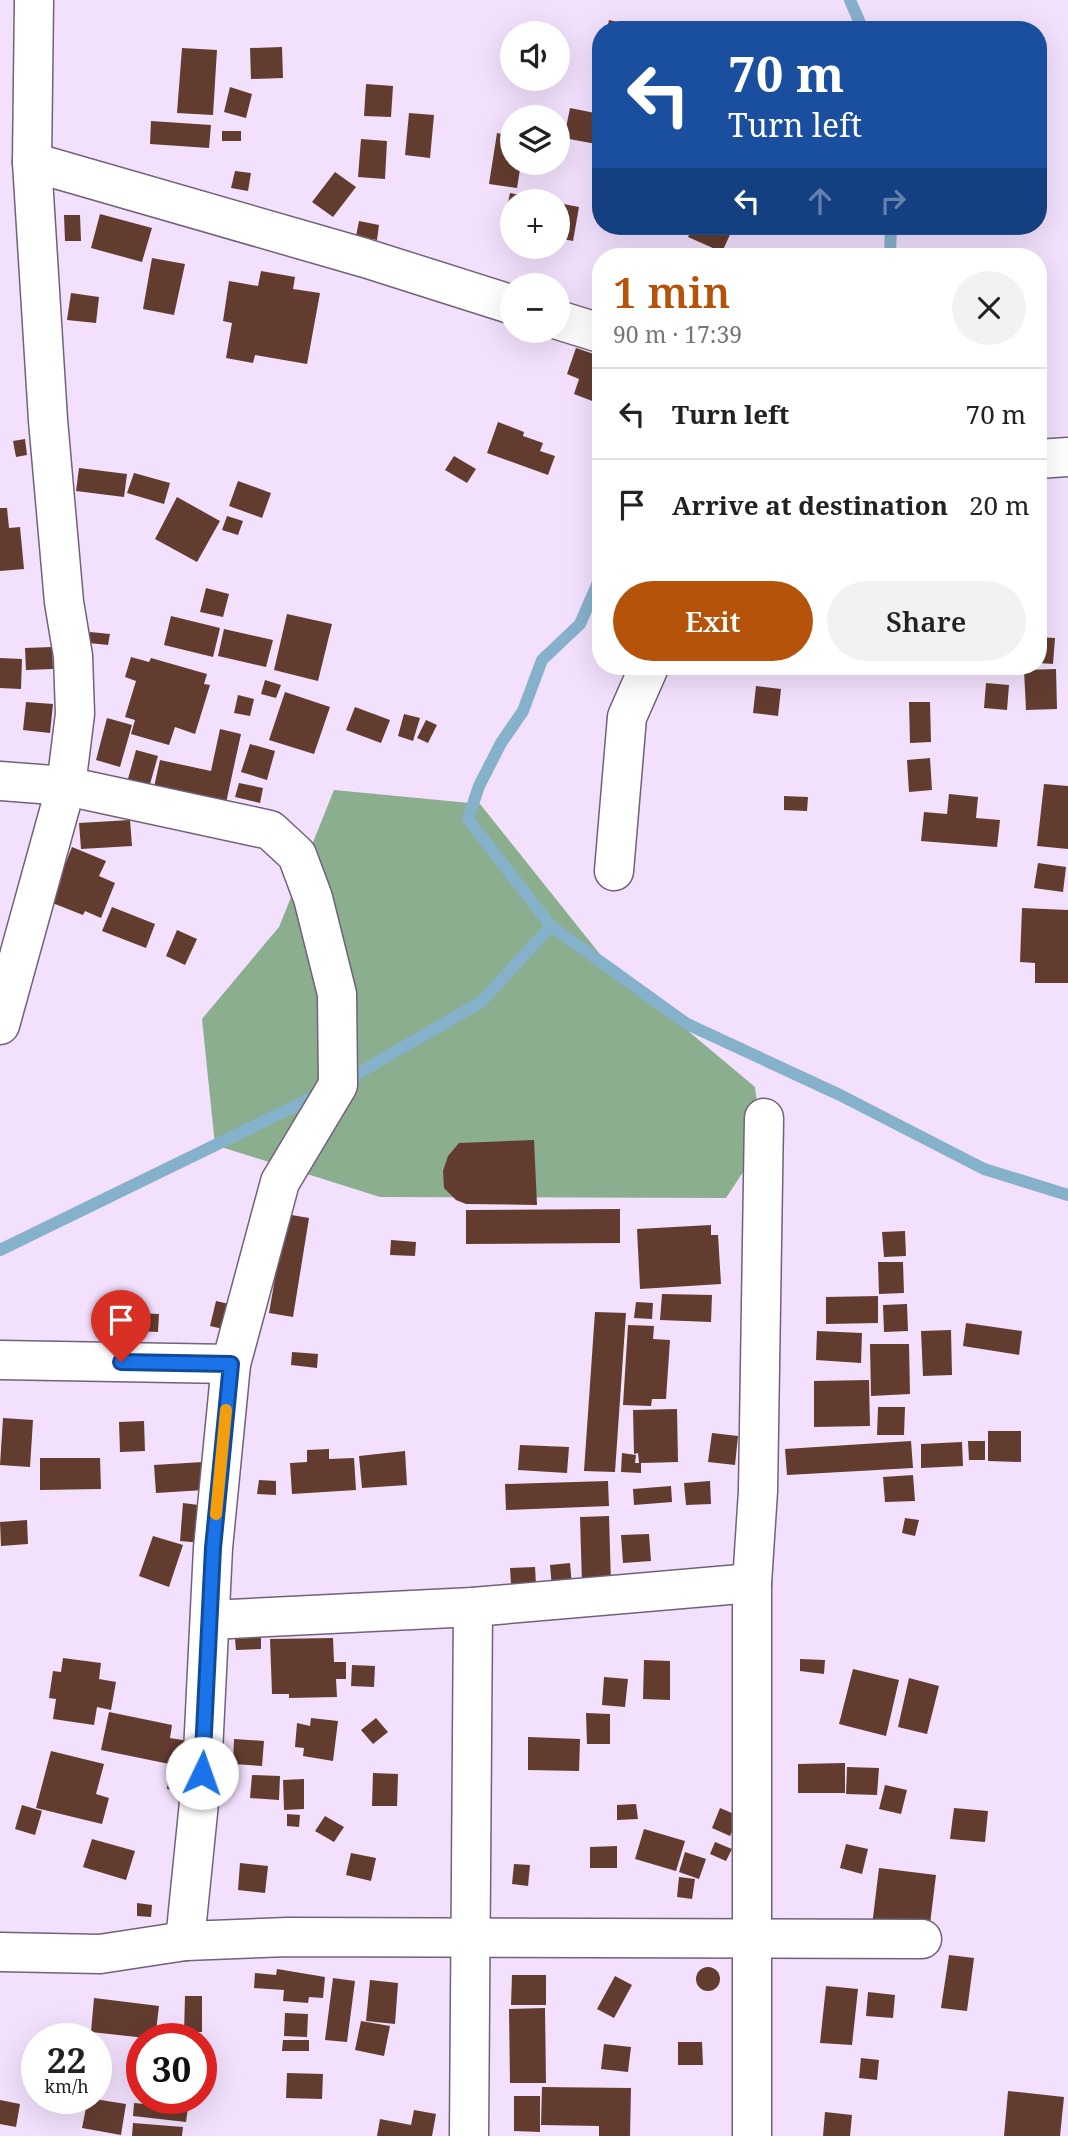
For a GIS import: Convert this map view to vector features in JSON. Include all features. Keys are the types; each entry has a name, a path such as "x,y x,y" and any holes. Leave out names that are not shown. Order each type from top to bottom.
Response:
{"street":[{"path":"0,1025 66,786 75,714 73,656 64,602 48,420 22,23"},
{"path":"32,162 365,258 500,301"},
{"path":"570,324 592,331"},
{"path":"1047,458 1068,457"},
{"path":"614,871 627,717 645,675"},
{"path":"0,781 66,786 270,830 297,855 313,898 337,994 338,1085 280,1182 243,1311 231,1364 213,1548 202,1773 185,1941"},
{"path":"752,2136 752,1583 758,1491 764,1118"},
{"path":"0,1360 231,1364"},
{"path":"210,1620 473,1607 752,1583"},
{"path":"469,2136 473,1607"},
{"path":"0,1952 100,1954 185,1941 472,1937 922,1939"}],"green space":[{"path":"334,790 480,804 607,963 755,1087 762,1143 726,1198 380,1197 215,1145 202,1019 279,927"}],"building":[{"path":"282,47 283,78 251,79 250,48"},
{"path":"182,48 217,50 213,115 177,113"},
{"path":"366,84 393,86 391,117 364,116"},
{"path":"230,87 252,94 246,118 224,112"},
{"path":"570,108 592,112 592,143 570,139"},
{"path":"409,113 434,115 430,158 405,155"},
{"path":"151,121 211,125 209,148 150,144"},
{"path":"222,131 241,131 241,141 222,141"},
{"path":"497,133 500,134 500,175 519,175 517,188 489,184"},
{"path":"361,139 387,141 385,179 358,177"},
{"path":"235,171 251,173 248,191 231,188"},
{"path":"335,172 356,187 333,217 312,202"},
{"path":"570,205 579,207 573,241 570,240"},
{"path":"100,214 152,228 142,262 91,248"},
{"path":"64,215 80,215 81,241 65,241"},
{"path":"359,221 379,225 377,240 356,236"},
{"path":"730,235 724,248 713,248 688,237"},
{"path":"152,258 185,264 174,315 143,309"},
{"path":"261,271 295,277 293,289 320,293 307,364 255,355 253,363 226,358 232,323 223,321 229,281 258,286"},
{"path":"71,293 99,297 96,323 67,320"},
{"path":"576,348 592,353 592,401 574,394 579,379 567,374"},
{"path":"498,422 524,432 523,436 543,443 540,451 555,456 548,475 487,453"},
{"path":"25,439 27,455 16,457 13,441"},
{"path":"454,456 476,469 467,483 445,470"},
{"path":"79,468 127,474 124,497 76,491"},
{"path":"134,473 170,483 164,504 127,493"},
{"path":"238,481 271,493 262,518 229,506"},
{"path":"177,497 220,521 197,562 155,539"},
{"path":"0,508 7,508 9,528 20,527 24,569 0,571"},
{"path":"227,516 243,521 238,535 222,530"},
{"path":"206,588 229,594 223,617 200,612"},
{"path":"287,614 332,624 318,681 274,670"},
{"path":"171,616 220,628 213,657 164,645"},
{"path":"224,629 273,640 266,667 218,656"},
{"path":"90,632 110,634 108,645 89,643"},
{"path":"1047,638 1055,638 1053,664 1047,664"},
{"path":"52,647 53,669 26,670 25,648"},
{"path":"131,657 149,662 151,658 207,674 204,684 210,685 195,734 175,727 169,745 131,734 135,720 125,717 136,681 125,677"},
{"path":"0,658 22,659 21,689 0,688"},
{"path":"1047,669 1056,669 1057,709 1026,710 1024,675 1047,675"},
{"path":"265,680 281,685 276,698 261,694"},
{"path":"986,683 1009,685 1007,710 984,708"},
{"path":"756,686 781,689 778,716 753,713"},
{"path":"285,692 330,707 314,754 269,740"},
{"path":"238,695 254,699 250,716 234,713"},
{"path":"26,702 53,704 50,733 23,730"},
{"path":"909,702 930,702 931,742 910,743"},
{"path":"355,707 390,720 381,743 346,730"},
{"path":"404,714 420,718 413,741 398,736"},
{"path":"107,718 132,725 120,767 96,760"},
{"path":"426,720 437,725 428,743 417,738"},
{"path":"220,729 241,734 226,803 154,787 160,760 211,771"},
{"path":"250,744 275,751 267,780 241,772"},
{"path":"136,750 158,756 150,784 128,779"},
{"path":"930,758 932,790 909,792 907,760"},
{"path":"239,783 263,788 260,803 235,797"},
{"path":"1044,784 1068,786 1068,849 1037,846"},
{"path":"949,794 978,797 976,818 1000,820 997,847 921,841 924,812 947,814"},
{"path":"784,796 808,797 807,811 784,810"},
{"path":"130,820 132,846 81,849 79,823"},
{"path":"72,847 106,861 99,876 115,883 101,918 85,911 83,915 50,902"},
{"path":"1038,863 1066,867 1063,892 1034,888"},
{"path":"112,907 155,924 146,948 102,931"},
{"path":"1022,908 1068,910 1068,983 1035,983 1035,963 1020,962"},
{"path":"177,930 197,939 185,965 166,956"},
{"path":"534,1140 537,1205 466,1204 456,1200 444,1188 443,1171 448,1156 459,1143"},
{"path":"620,1209 620,1243 466,1244 466,1210"},
{"path":"286,1214 309,1218 293,1317 269,1313"},
{"path":"711,1225 711,1235 718,1235 721,1284 640,1289 637,1229"},
{"path":"905,1231 906,1256 884,1257 882,1232"},
{"path":"391,1240 416,1242 415,1256 390,1255"},
{"path":"878,1262 903,1262 904,1293 879,1294"},
{"path":"662,1294 712,1295 711,1322 660,1320"},
{"path":"878,1296 878,1323 826,1324 826,1297"},
{"path":"216,1301 229,1304 223,1329 210,1326"},
{"path":"636,1302 653,1303 652,1319 634,1318"},
{"path":"907,1304 908,1331 884,1332 883,1305"},
{"path":"595,1312 626,1313 615,1472 584,1471"},
{"path":"134,1313 159,1314 158,1332 133,1331"},
{"path":"966,1323 1022,1331 1019,1355 963,1346"},
{"path":"628,1325 654,1326 653,1339 670,1340 666,1399 652,1399 651,1406 623,1405"},
{"path":"951,1330 952,1375 923,1376 921,1331"},
{"path":"817,1331 862,1333 861,1363 816,1360"},
{"path":"870,1344 909,1344 910,1394 871,1396"},
{"path":"292,1352 318,1354 317,1368 291,1365"},
{"path":"869,1380 870,1426 814,1427 814,1381"},
{"path":"878,1407 905,1407 904,1435 877,1435"},
{"path":"677,1409 678,1462 641,1463 641,1473 621,1472 622,1453 636,1455 635,1463 639,1463 638,1453 634,1454 633,1410"},
{"path":"3,1418 33,1420 30,1467 0,1465"},
{"path":"144,1421 145,1451 120,1452 119,1422"},
{"path":"988,1431 1021,1431 1021,1462 988,1461"},
{"path":"712,1433 738,1436 735,1465 708,1462"},
{"path":"911,1441 913,1468 787,1475 785,1449"},
{"path":"968,1441 985,1441 985,1460 969,1460"},
{"path":"962,1442 963,1466 921,1468 921,1444"},
{"path":"520,1445 569,1447 567,1473 518,1470"},
{"path":"329,1449 329,1459 354,1458 356,1490 292,1494 290,1463 307,1462 307,1450"},
{"path":"405,1451 407,1485 362,1488 359,1456"},
{"path":"40,1458 100,1458 101,1489 40,1490"},
{"path":"203,1462 204,1490 156,1493 154,1465"},
{"path":"913,1475 915,1501 885,1502 883,1477"},
{"path":"259,1480 276,1481 276,1495 257,1494"},
{"path":"608,1481 609,1506 506,1510 505,1484"},
{"path":"710,1481 711,1504 686,1505 684,1483"},
{"path":"671,1486 672,1502 634,1505 633,1489"},
{"path":"183,1503 206,1506 202,1543 180,1541"},
{"path":"609,1516 611,1583 582,1584 580,1517"},
{"path":"905,1518 919,1520 915,1536 902,1533"},
{"path":"27,1520 28,1544 1,1546 0,1522"},
{"path":"649,1534 651,1561 623,1563 621,1535"},
{"path":"153,1536 183,1545 169,1587 139,1576"},
{"path":"570,1563 572,1586 552,1588 550,1565"},
{"path":"535,1567 536,1584 511,1584 510,1568"},
{"path":"261,1637 261,1649 236,1650 235,1639"},
{"path":"333,1638 334,1662 346,1662 346,1679 336,1679 337,1697 289,1698 289,1694 272,1694 270,1639"},
{"path":"63,1658 101,1663 99,1679 116,1682 111,1710 97,1707 94,1725 53,1719 56,1699 49,1698 53,1671 61,1672"},
{"path":"800,1659 825,1660 824,1674 800,1671"},
{"path":"644,1660 670,1661 670,1700 643,1699"},
{"path":"352,1665 375,1666 374,1687 351,1686"},
{"path":"853,1669 899,1680 886,1736 839,1724"},
{"path":"604,1677 628,1679 625,1707 602,1705"},
{"path":"909,1678 939,1686 927,1734 898,1727"},
{"path":"109,1712 172,1725 170,1738 194,1742 189,1768 101,1750"},
{"path":"586,1713 610,1714 610,1744 587,1744"},
{"path":"311,1718 338,1721 333,1761 303,1756 304,1748 295,1747 297,1723 310,1726"},
{"path":"376,1718 388,1732 373,1744 361,1730"},
{"path":"528,1737 580,1739 579,1771 528,1770"},
{"path":"234,1739 264,1741 262,1766 233,1764"},
{"path":"51,1751 104,1764 96,1794 109,1798 102,1824 36,1808"},
{"path":"845,1763 845,1793 798,1793 798,1764"},
{"path":"847,1767 879,1768 877,1795 846,1794"},
{"path":"373,1773 398,1774 397,1806 372,1806"},
{"path":"169,1774 187,1777 184,1792 167,1789"},
{"path":"252,1775 280,1776 279,1800 250,1798"},
{"path":"304,1779 304,1809 284,1810 283,1780"},
{"path":"885,1785 907,1790 901,1814 879,1809"},
{"path":"636,1804 638,1819 617,1820 617,1805"},
{"path":"22,1805 42,1811 35,1835 15,1829"},
{"path":"720,1808 739,1816 730,1836 712,1828"},
{"path":"954,1808 988,1811 985,1842 950,1839"},
{"path":"287,1814 300,1815 299,1827 287,1826"},
{"path":"325,1816 344,1827 334,1842 315,1831"},
{"path":"644,1829 685,1841 676,1871 635,1859"},
{"path":"92,1839 135,1851 126,1880 83,1867"},
{"path":"715,1842 732,1849 726,1861 710,1854"},
{"path":"846,1844 868,1849 862,1874 840,1868"},
{"path":"617,1846 617,1868 590,1868 590,1847"},
{"path":"685,1852 706,1859 699,1879 679,1872"},
{"path":"351,1853 376,1858 371,1881 346,1875"},
{"path":"240,1863 268,1866 265,1893 238,1890"},
{"path":"514,1864 530,1865 528,1886 512,1884"},
{"path":"879,1868 936,1875 929,1932 872,1926"},
{"path":"679,1877 695,1879 692,1899 677,1897"},
{"path":"137,1903 152,1905 151,1917 137,1916"},
{"path":"949,1955 974,1958 967,2011 941,2008"},
{"path":"708,1967 717,1970 720,1979 717,1988 708,1991 699,1988 696,1979 699,1970"},
{"path":"277,1969 325,1977 323,1998 309,1997 308,2003 283,2001 284,1990 254,1988 255,1973 276,1975"},
{"path":"512,1975 546,1975 546,2005 511,2005"},
{"path":"615,1976 632,1985 614,2018 597,2009"},
{"path":"333,1978 355,1981 347,2042 325,2040"},
{"path":"370,1980 398,1983 395,2024 366,2021"},
{"path":"826,1986 858,1989 852,2045 820,2043"},
{"path":"868,1992 895,1995 893,2018 866,2016"},
{"path":"185,1996 202,1996 202,2023 184,2023"},
{"path":"94,1998 159,2006 157,2023 126,2023 126,2036 112,2034 112,2023 92,2023"},
{"path":"545,2008 546,2083 510,2083 509,2009"},
{"path":"285,2013 308,2014 307,2037 284,2036"},
{"path":"361,2021 390,2026 384,2056 355,2050"},
{"path":"283,2040 309,2040 309,2051 282,2051"},
{"path":"678,2042 702,2042 703,2065 678,2065"},
{"path":"604,2044 631,2047 628,2072 601,2069"},
{"path":"861,2058 879,2060 877,2080 859,2078"},
{"path":"287,2073 323,2074 322,2099 286,2098"},
{"path":"542,2087 631,2088 630,2136 599,2136 599,2126 541,2125"},
{"path":"1008,2091 1064,2097 1060,2136 1004,2136"},
{"path":"514,2096 540,2096 540,2132 514,2131"},
{"path":"0,2100 20,2104 16,2127 0,2124"},
{"path":"112,2102 126,2104 121,2135 82,2128 85,2114 112,2114"},
{"path":"414,2110 436,2114 432,2136 377,2136 380,2119 411,2125"},
{"path":"825,2112 852,2115 850,2136 823,2136"},
{"path":"133,2114 187,2114 186,2122"},
{"path":"133,2123 183,2127 182,2136 132,2136"}],"waterway":[{"path":"850,0 859,21"},
{"path":"890,248 891,235"},
{"path":"592,596 580,624 542,660 523,711 501,743 479,786 468,819 551,926 687,1024 840,1095 984,1169 1068,1195"},
{"path":"343,1082 481,1002 551,926"},
{"path":"0,1250 320,1094"}],"slow traffic":[{"path":"216,1514 226,1410"}],"route":[{"path":"121,1362 231,1364 213,1548 202,1773"}]}
